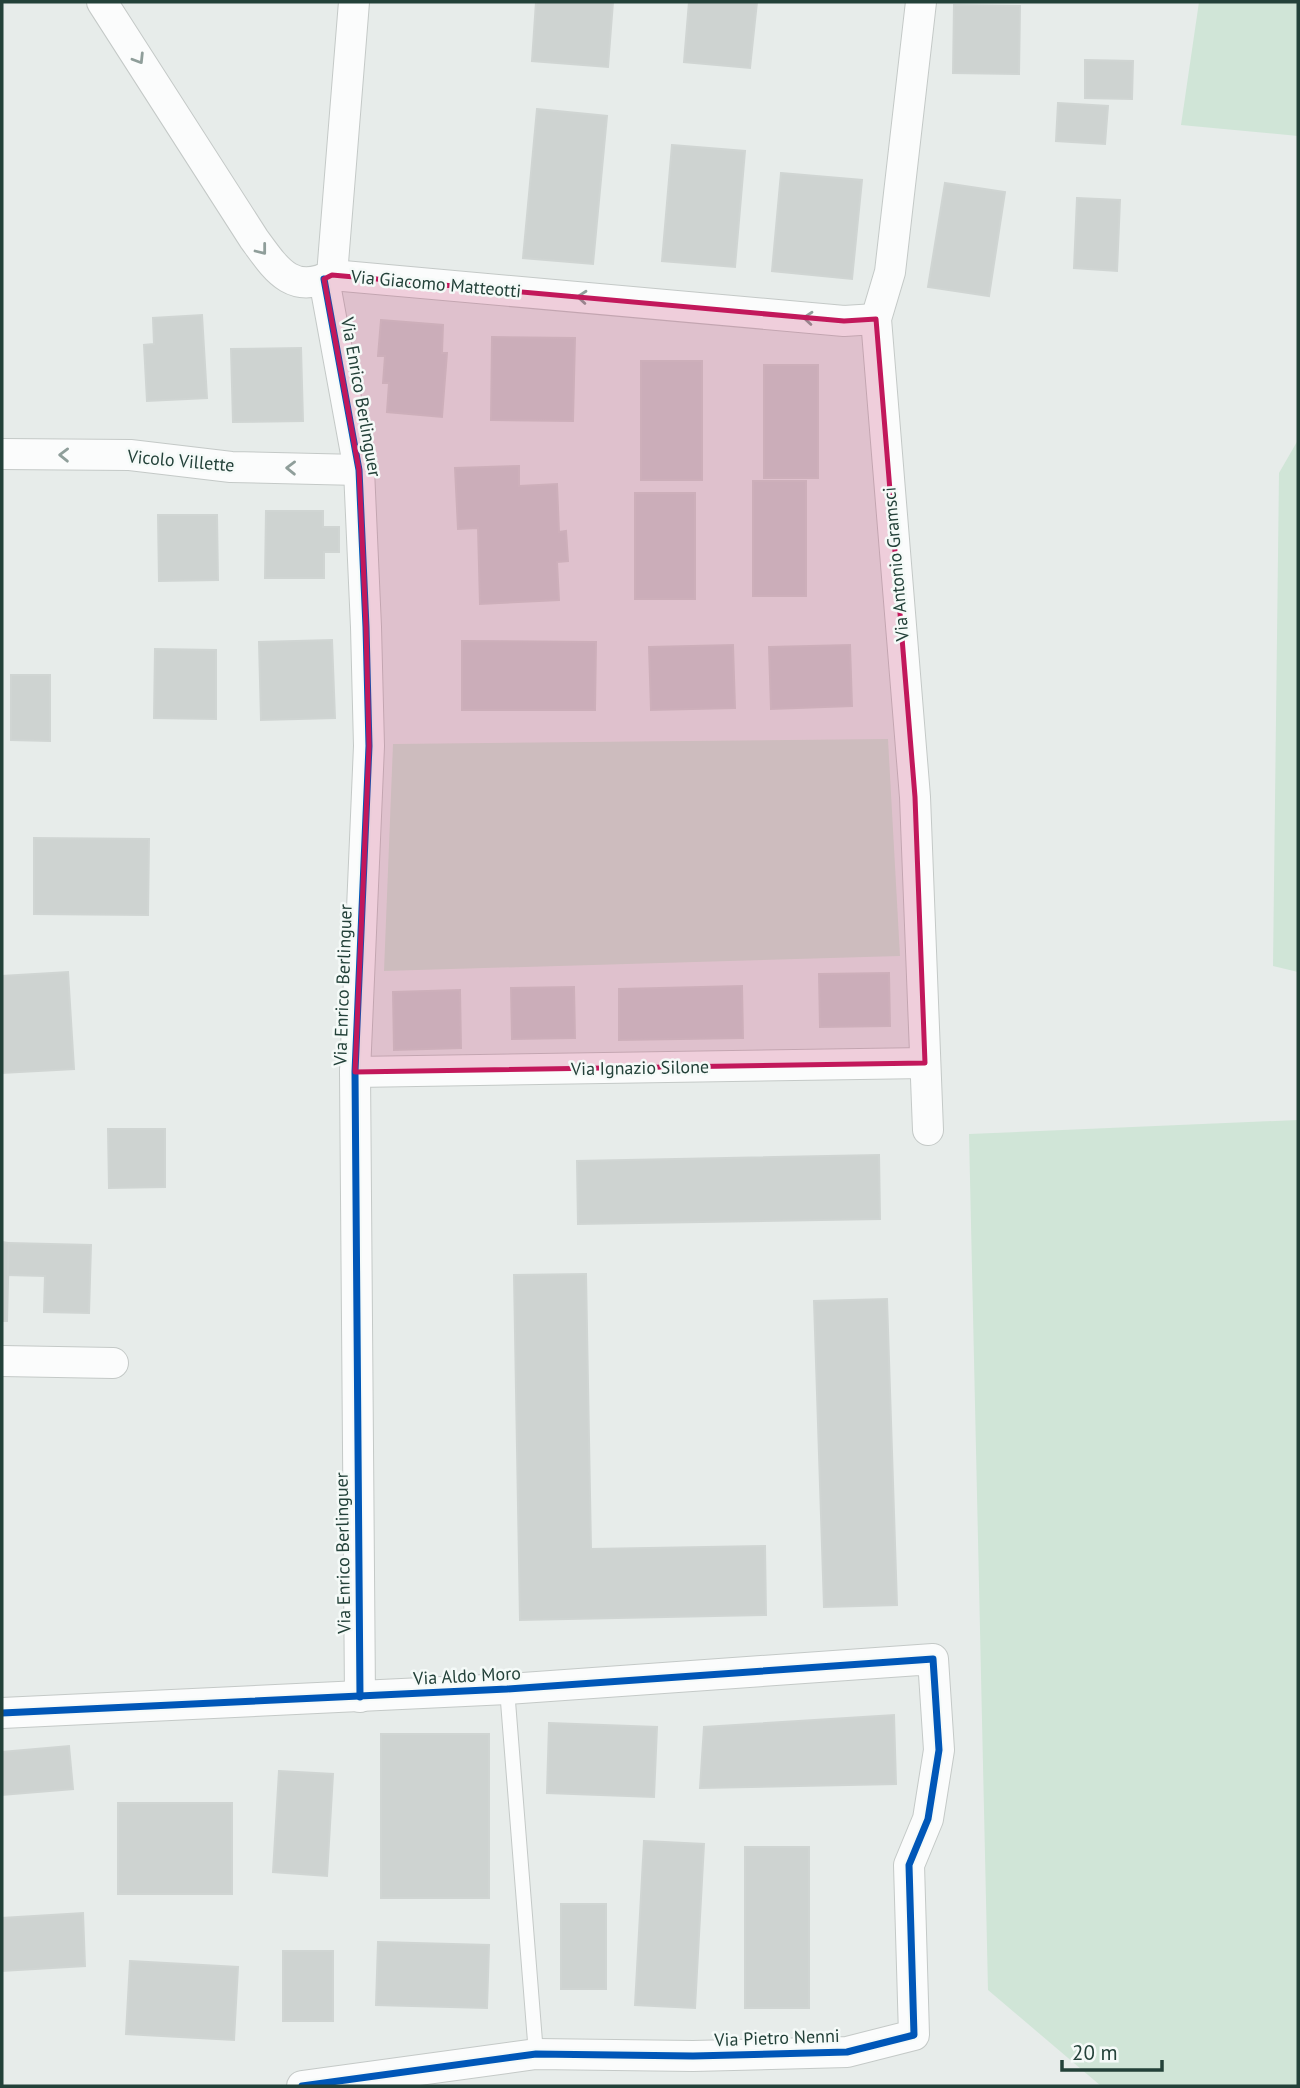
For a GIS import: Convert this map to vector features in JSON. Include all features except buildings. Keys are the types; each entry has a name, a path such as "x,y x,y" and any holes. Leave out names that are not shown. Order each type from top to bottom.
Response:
{"street":[{"name":"Via Giacomo Matteotti","path":"102,2 270,260 294,282 313,282 328,276 844,321 876,319"},
{"name":"Via Enrico Berlinguer","path":"354,2 328,276 359,470 369,746 355,1072 360,1697"},
{"name":"Via Antonio Gramsci","path":"921,2 890,272 876,319 915,797 928,1130"},
{"name":"Vicolo Villette","path":"2,454 130,455 231,467 359,470"},
{"name":"Via Ignazio Silone","path":"355,1072 925,1063"},
{"path":"2,1361 113,1363"},
{"name":"Via Aldo Moro","path":"2,1713 507,1689 933,1659"},
{"name":"Via Pietro Nenni","path":"302,2086 536,2054 693,2056 847,2052 914,2035 909,1865 928,1819 939,1750 933,1659"}],"lane":[{"path":"507,1689 536,2054"}],"highlighted area":[{"path":"332,275 844,321 876,319 915,797 925,1063 355,1072 369,746 366,627 359,470 324,279"}],"green space":[{"path":"1199,2 1298,2 1298,136 1181,125"},
{"path":"1298,440 1298,972 1273,966 1279,473"},
{"path":"888,739 900,956 384,971 393,744"},
{"path":"1298,1120 1298,2086 1101,2086 988,1990 969,1134"}],"cycle path":[{"path":"324,279 359,470 366,627 369,746 355,1072 360,1697"},
{"path":"2,1713 507,1689 933,1659 939,1750 928,1819 909,1865 914,2035 847,2052 693,2056 536,2054 302,2086"}]}
